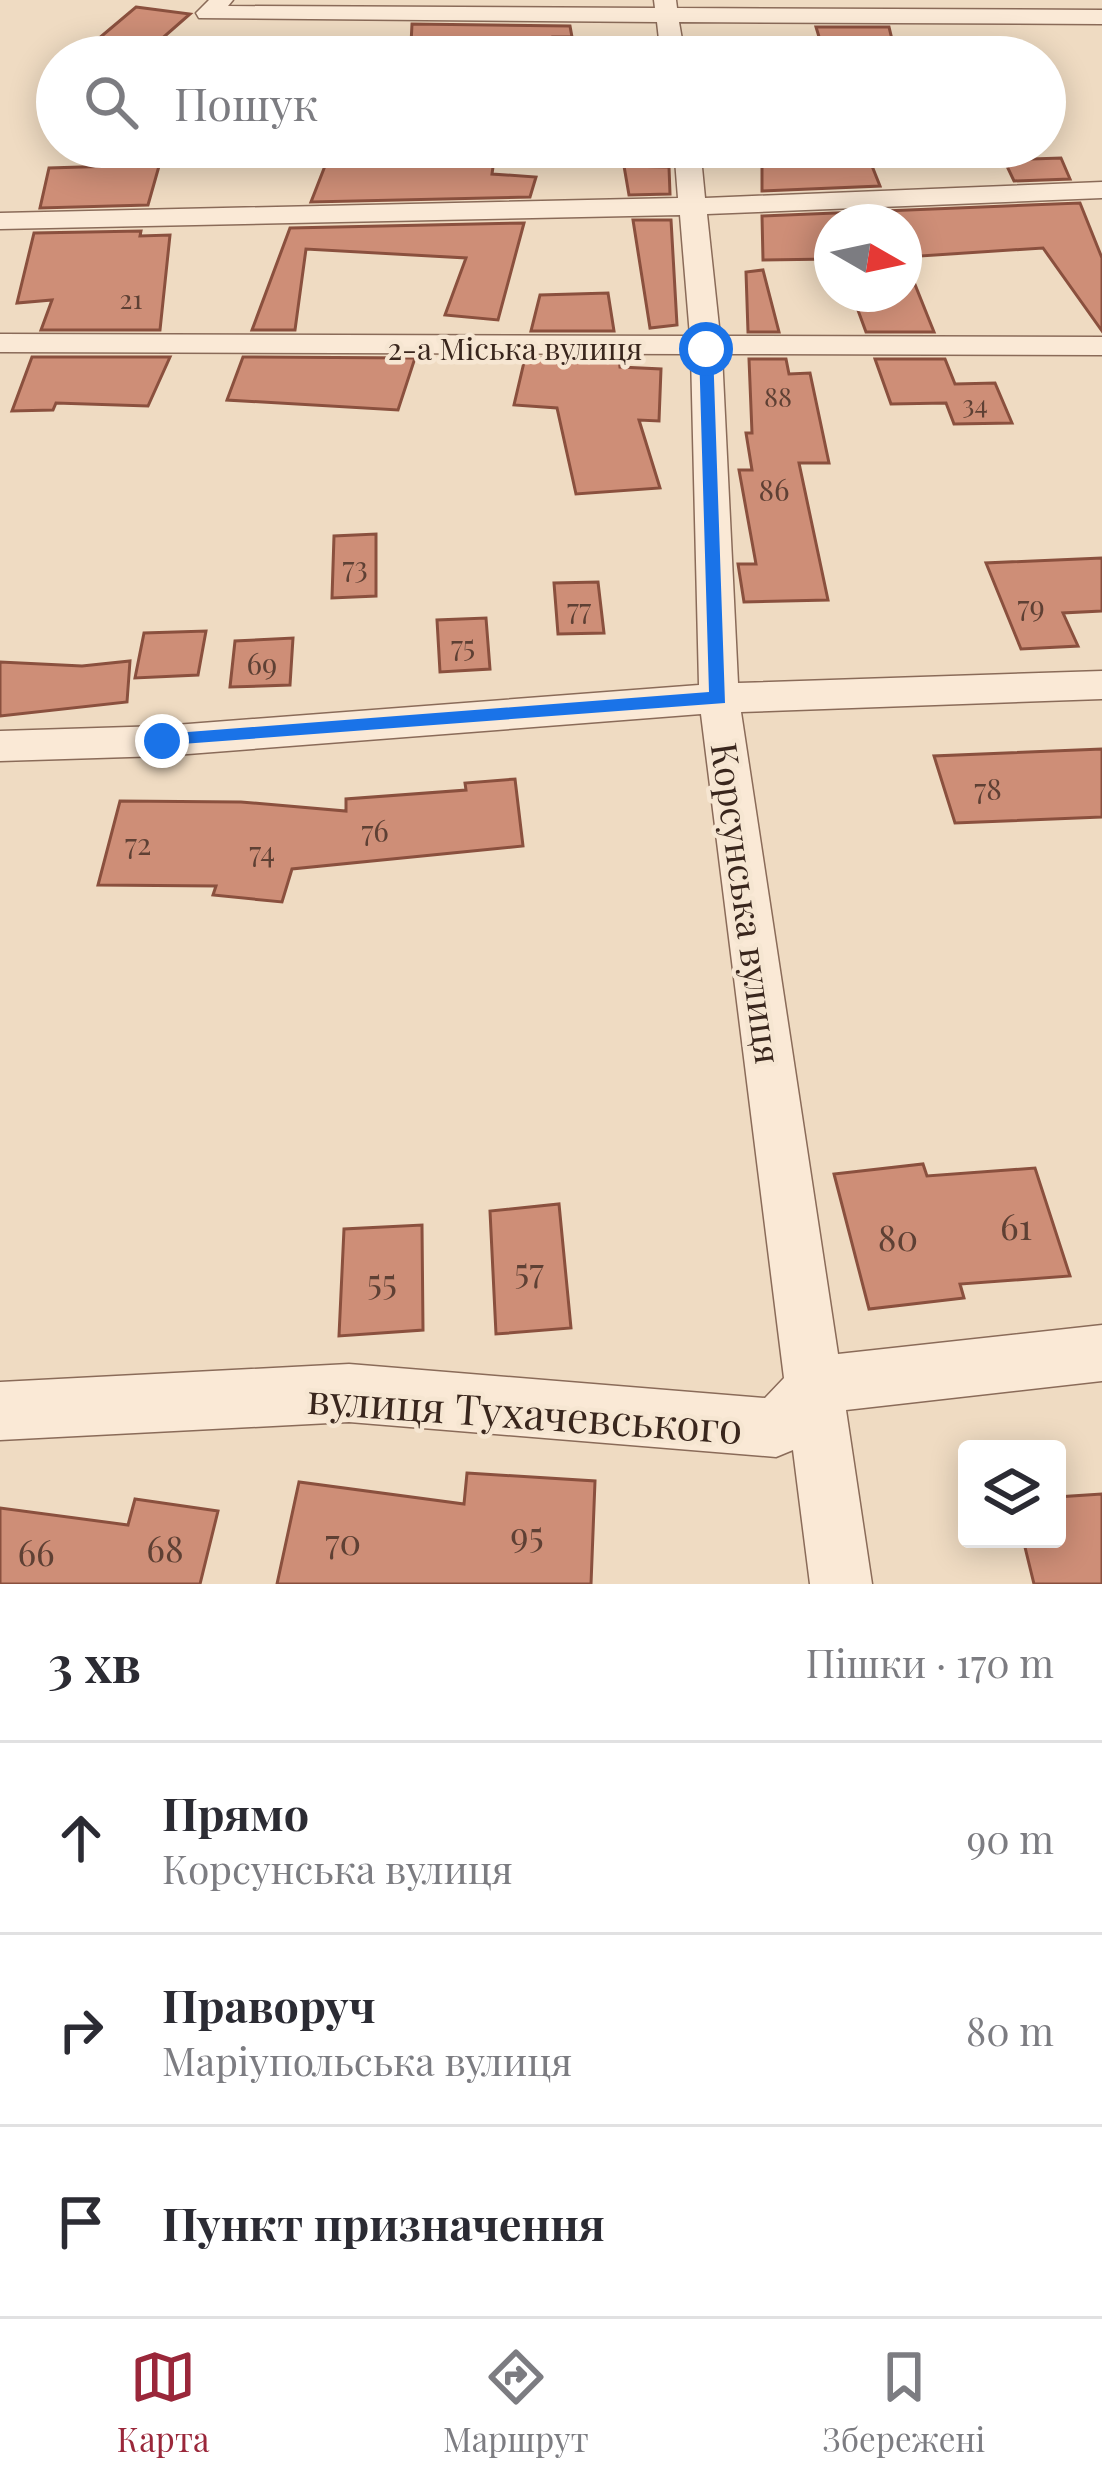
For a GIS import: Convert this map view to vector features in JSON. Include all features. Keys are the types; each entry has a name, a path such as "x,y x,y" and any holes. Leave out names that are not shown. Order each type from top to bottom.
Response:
{"street":[{"path":"222,0 207,13 665,7 1102,16"},
{"name":"Корсунська вулиця","path":"691,168 706,349 718,698 841,1584"},
{"path":"0,221 697,206 1102,190"},
{"name":"2-а Міська вулиця","path":"0,344 706,349 1102,346"},
{"path":"0,746 162,741 718,698 1102,685"},
{"path":"817,1385 1102,1352"},
{"name":"вулиця Тухачевського","path":"0,1412 350,1394 776,1428 817,1385"}],"building":[{"path":"136,7 190,14 165,36 102,36"},
{"path":"412,24 570,26 572,36 411,36"},
{"path":"816,27 889,27 891,36 819,36"},
{"path":"49,168 158,168 148,205 40,208"},
{"path":"324,168 493,168 492,174 536,177 530,197 311,202"},
{"path":"624,168 669,168 670,194 629,195"},
{"path":"762,168 873,168 880,186 762,191"},
{"path":"1008,168 1065,168 1070,179 1014,181"},
{"path":"1080,203 1102,258 1102,331 1043,248 922,256 922,209"},
{"path":"814,214 814,259 763,260 762,216"},
{"path":"633,220 671,220 677,325 650,328"},
{"path":"524,223 498,320 445,315 466,258 306,249 295,330 252,330 290,228"},
{"path":"141,231 140,236 170,235 160,330 41,330 52,300 17,303 34,233"},
{"path":"763,270 779,332 748,332 746,272"},
{"path":"608,293 614,331 531,331 540,295"},
{"path":"922,302 934,332 866,332 859,312 922,312"},
{"path":"32,357 170,357 148,406 56,403 53,410 12,411"},
{"path":"243,357 415,358 398,410 227,400"},
{"path":"525,358 619,358 620,367 661,369 659,421 639,420 660,488 576,494 557,408 514,405"},
{"path":"749,359 786,359 789,374 810,373 829,463 799,463 828,600 744,602 738,564 756,564 739,470 752,470 746,433 752,433"},
{"path":"875,359 945,359 955,384 995,383 1012,423 954,424 946,403 891,404"},
{"path":"376,534 376,596 332,598 334,536"},
{"path":"1102,558 1102,611 1063,613 1078,646 1021,649 986,563"},
{"path":"598,582 604,633 558,634 554,583"},
{"path":"486,618 490,669 440,672 437,620"},
{"path":"206,631 198,675 135,678 144,633"},
{"path":"293,638 290,685 230,687 235,641"},
{"path":"130,661 127,702 0,716 0,662 82,666"},
{"path":"1102,749 1102,817 955,823 934,756"},
{"path":"515,779 523,846 292,869 282,902 213,895 216,886 98,885 120,801 241,802 346,811 346,799 466,790 465,783"},
{"path":"923,1164 927,1176 1035,1168 1070,1276 960,1284 964,1298 869,1309 834,1174"},
{"path":"559,1204 571,1328 496,1334 490,1211"},
{"path":"422,1225 423,1330 339,1336 344,1229"},
{"path":"467,1473 595,1481 591,1584 277,1584 299,1482 464,1504"},
{"path":"1102,1494 1102,1584 1034,1584 1025,1548 1066,1548 1066,1496"},
{"path":"135,1499 218,1511 200,1584 0,1584 0,1508 128,1525"}],"route":[{"path":"162,741 718,698 706,349"}]}
